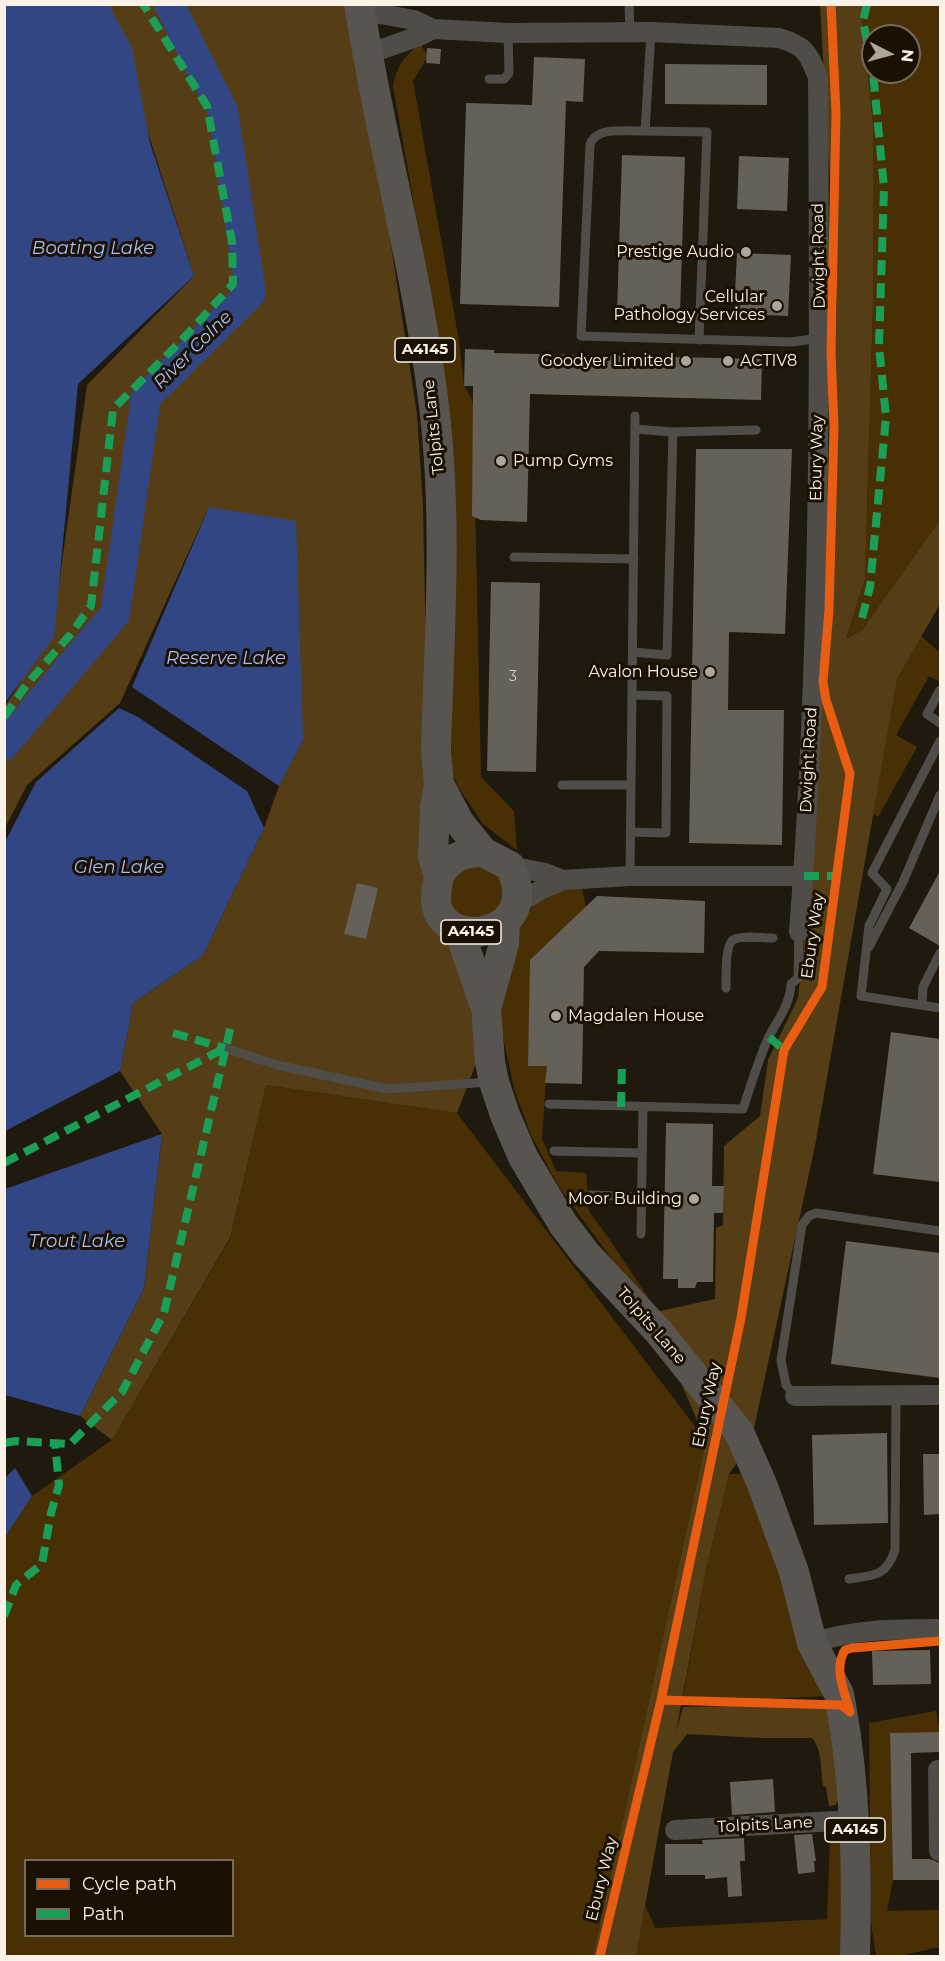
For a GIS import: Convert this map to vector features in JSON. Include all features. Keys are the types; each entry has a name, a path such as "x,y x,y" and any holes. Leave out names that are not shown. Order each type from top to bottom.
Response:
{"main road":[{"name":"Tolpits Lane","path":"360,10 407,245 436,426 441,507 436,751 438,784 434,857 439,876 436,903 448,923 459,930 486,1009 494,1082 523,1157 563,1224 586,1254 659,1332 740,1432 762,1484 794,1572 812,1643 839,1694 852,1779 855,1820 855,1956"},
{"name":"Tolpits Lane","path":"438,784 459,822 483,852 510,866 518,890 486,1009"},
{"path":"439,876 447,864 458,856 469,852 483,852"},
{"name":"A4145","path":"459,930 475,933 491,931 511,914"}],"street":[{"path":"360,10 414,20 433,29"},
{"name":"Dwight Road","path":"433,29 508,33 651,33 779,38 794,42 808,52 818,77 820,338 814,646 804,876 799,932"},
{"path":"368,54 433,29"},
{"path":"510,866 545,873 563,880"},
{"path":"511,914 542,889 563,880 630,876 804,876"},
{"path":"795,1396 940,1395"},
{"path":"812,1643 833,1636 880,1629 940,1629"},
{"path":"938,1770 939,1851"},
{"name":"Tolpits Lane","path":"675,1830 855,1820"}],"lane":[{"path":"629,4 630,33"},
{"path":"489,79 504,79 509,73 508,33"},
{"path":"645,131 651,33"},
{"path":"699,340 707,132 645,131 597,134 590,145 581,336 699,340 791,342 820,338"},
{"path":"630,876 635,416"},
{"path":"635,429 673,432 756,430"},
{"path":"633,651 667,655 673,432"},
{"path":"514,557 634,559"},
{"path":"940,690 927,714 940,723"},
{"path":"630,832 666,833 667,696 632,695"},
{"path":"940,741 872,873 887,889 869,926 861,996 940,1008"},
{"path":"562,785 631,785"},
{"path":"866,951 903,882 940,795"},
{"path":"549,1104 743,1109 766,1041 791,996 791,984 798,978 799,932"},
{"path":"726,988 728,946 733,939 772,938"},
{"path":"922,1005 923,987 940,953"},
{"path":"225,1048 277,1065 388,1089 494,1082"},
{"path":"641,1234 643,1107"},
{"path":"554,1150 642,1154"},
{"path":"591,1195 641,1197"},
{"path":"795,1396 786,1385 781,1360 802,1224 809,1216 816,1213 940,1230"},
{"path":"849,1579 877,1575 885,1570 895,1550 896,1396"}],"shaded area":[{"path":"107,5 354,5 417,414 423,505 430,861 466,974 477,1061 457,1113 266,1085 230,1238 112,1440 80,1416 144,1288 162,1134 120,1071 133,1003 203,955 264,828 279,786 303,740 209,507 120,703 27,785 5,828 5,706 25,675 58,590 87,385 194,276"},
{"path":"820,5 861,5 863,24 861,24 861,84 869,84 873,125 873,305 865,579 846,639 862,630 940,520 940,604 897,679 815,1146 751,1442 729,1474 706,1570 676,1732 683,1707 831,1704 842,1795 835,1805 829,1806 826,1787 823,1786 819,1754 812,1738 687,1734 673,1752 636,1956 593,1956 706,1441 651,1313 715,1299 716,1228 723,1225 724,1146 760,1116 768,1060 798,998 811,877 819,654 837,307"},
{"path":"861,5 940,5 940,520 862,630 846,639 865,579 873,305 873,125 869,84 921,84 921,24 863,24"},
{"path":"420,44 428,56 413,81 459,341 464,385 473,407 481,777 514,811 517,850 483,824 459,788 451,771 455,529 440,350 393,86 402,62"},
{"path":"921,636 940,653 940,682 929,676 896,735 917,747 878,817 873,813 897,679"},
{"path":"479,863 502,878 502,908 477,923 451,909 449,889 455,874"},
{"path":"581,884 586,907 529,1066 547,1066 542,1139 556,1171 586,1173 589,1211 657,1311 651,1313 559,1187 532,1137 515,1092 500,1024 502,998 513,941 528,912 540,898"},
{"path":"266,1085 457,1113 706,1441 593,1956 5,1956 5,1537 32,1496 112,1440 230,1239"},
{"path":"729,1474 744,1474 829,1696 682,1703 706,1570"},
{"path":"936,1711 940,1732 890,1733 893,1880 887,1911 940,1910 940,1947 899,1956 876,1956 871,1923 869,1723"},
{"path":"830,1840 839,1840 841,1848 844,1956 636,1956 645,1905 655,1928 827,1919"}],"water":[{"name":"Boating Lake","path":"5,4 109,5 132,48 150,143 194,276 78,384 54,637 5,703"},
{"name":"Reserve Lake","path":"209,507 296,521 303,740 279,786 132,687"},
{"name":"Glen Lake","path":"119,708 138,717 247,791 264,828 203,955 133,1003 120,1071 5,1131 5,842 36,782"},
{"name":"Trout Lake","path":"162,1134 144,1288 80,1416 5,1395 5,1189"},
{"path":"15,1468 32,1496 5,1537 5,1478"}],"building":[{"path":"427,48 441,49 440,64 426,63"},
{"path":"534,57 585,59 583,102 566,101 559,307 460,304 466,103 532,105"},
{"path":"665,64 767,65 767,105 665,104"},
{"path":"622,155 685,157 680,313 617,312"},
{"path":"739,156 789,158 787,211 737,209"},
{"path":"737,253 791,255 788,316 734,314"},
{"path":"465,349 494,350 494,353 762,359 761,400 530,394 527,522 481,520 472,516 473,386 464,386"},
{"name":"Avalon House","path":"696,449 792,449 785,634 729,632 728,710 784,710 782,845 689,843"},
{"path":"491,582 540,583 536,772 487,771"},
{"path":"940,871 940,946 909,928"},
{"path":"357,883 378,888 366,939 344,934"},
{"name":"Magdalen House","path":"597,896 705,901 704,953 599,951 584,967 582,1084 545,1083 547,1066 528,1066 530,960"},
{"path":"891,1032 940,1039 940,1182 873,1174"},
{"name":"Moor Building","path":"666,1123 713,1124 712,1186 724,1186 723,1213 714,1213 713,1282 697,1282 695,1288 678,1288 678,1279 663,1279"},
{"path":"846,1241 940,1253 940,1378 831,1364"},
{"path":"887,1433 888,1523 814,1525 812,1435"},
{"path":"923,1454 940,1454 940,1514 924,1515"},
{"path":"930,1650 931,1684 873,1685 872,1651"},
{"path":"940,1732 940,1752 911,1753 912,1859 930,1859 940,1863 940,1880 893,1880 890,1733"},
{"path":"773,1779 775,1812 732,1815 730,1782"},
{"path":"812,1834 816,1861 814,1861 815,1872 798,1874 794,1835"},
{"path":"744,1838 745,1861 740,1861 742,1896 728,1897 727,1877 705,1879 705,1875 665,1875 665,1844 703,1844 702,1840"}],"waterway":[{"name":"River Colne","path":"4,745 115,614 146,397 251,293 223,111 169,4"}],"marked path":[{"path":"4,717 27,684 70,635 91,606 113,409 181,341 233,284 232,242 207,106 143,4"},
{"path":"864,24 867,4"},
{"path":"862,618 870,587 886,417 879,346 884,188 874,84"},
{"path":"804,876 837,876"},
{"path":"4,1443 16,1441 70,1444 122,1392 164,1313 232,1021"},
{"path":"173,1033 225,1048"},
{"path":"769,1037 784,1050"},
{"path":"4,1163 225,1048"},
{"path":"621,1107 622,1063"},
{"path":"4,1616 16,1585 42,1564 51,1513 59,1485 55,1443"}],"cycle path":[{"name":"Ebury Way","path":"600,1956 661,1700 741,1318 784,1050 822,987 850,774 826,700 823,682 829,610 834,427 831,353 836,113 831,4"},
{"path":"850,1712 840,1673 845,1650 940,1641"},
{"path":"661,1700 841,1705 850,1712"}],"place":[{"name":"Prestige Audio","path":"746,252"},
{"name":"Cellular Pathology Services","path":"777,306"},
{"name":"Goodyer Limited","path":"686,361"},
{"name":"ACTIV8","path":"728,361"},
{"name":"Pump Gyms","path":"501,461"},
{"name":"Avalon House","path":"710,672"},
{"name":"Magdalen House","path":"556,1016"},
{"name":"Moor Building","path":"694,1199"}]}
